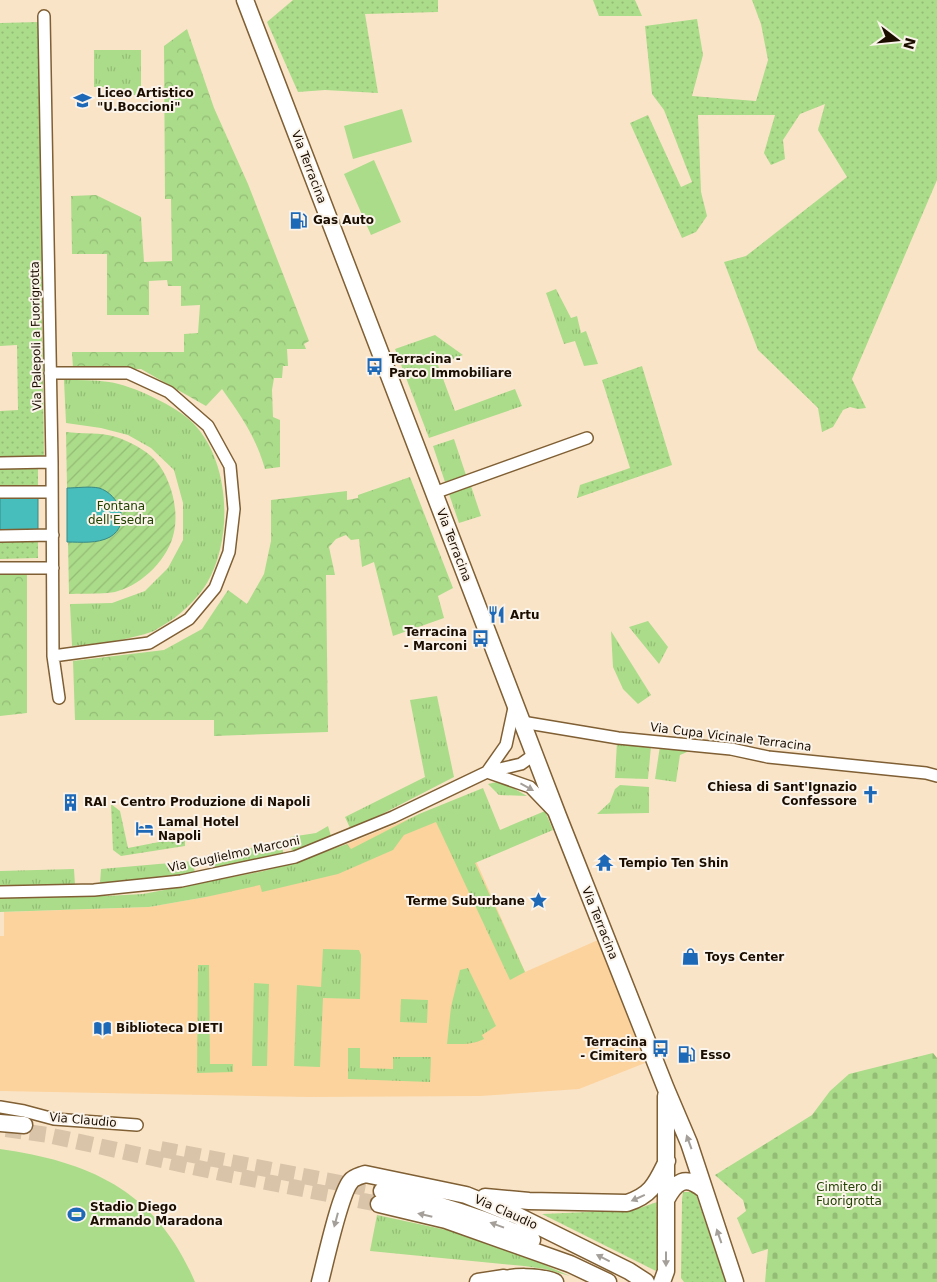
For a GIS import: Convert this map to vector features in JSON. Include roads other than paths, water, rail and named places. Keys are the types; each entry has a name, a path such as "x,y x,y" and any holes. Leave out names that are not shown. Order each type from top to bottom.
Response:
{"main road":[{"name":"Via Terracina","path":"245,0 558,816 666,1088 690,1143 703,1189 735,1282"},
{"name":"Via Terracina","path":"662,1282 666,1271 666,1088"},
{"path":"0,1123 24,1125"},
{"path":"466,1195 529,1201 627,1203 638,1200 654,1186 667,1161"},
{"name":"Via Claudio","path":"320,1282 342,1200 348,1185 356,1177 365,1174 466,1195 518,1216 629,1271 646,1282"},
{"path":"666,1200 675,1185 681,1182 691,1182 703,1189"},
{"name":"Via Claudio","path":"380,1198 570,1264 608,1282"},
{"path":"478,1282 523,1278 556,1282"}],"street":[{"name":"Via Palepoli a Fuorigrotta","path":"44,16 52,462 53,656 59,698"},
{"path":"50,373 128,373 169,392 208,426 230,466 234,509 228,552 215,588 189,619 149,643 53,656"},
{"path":"434,492 587,438"},
{"path":"0,463 52,462"},
{"path":"0,492 52,492"},
{"path":"0,536 53,535"},
{"path":"0,568 53,568"},
{"path":"515,703 506,745 487,772 530,787 558,816"},
{"name":"Via Cupa Vicinale Terracina","path":"522,722 618,738 731,749 768,757 926,773 937,776"},
{"name":"Via Guglielmo Marconi","path":"0,892 94,890 181,881 295,857 393,817 487,772 521,764 535,754"},
{"name":"Via Claudio","path":"0,1107 54,1119 137,1124"}],"water":[{"name":"Fontana dell'Esedra","path":"67,488 99,488 112,496 120,510 121,517 117,531 110,537 100,541 67,542"},
{"path":"0,497 38,497 38,533 0,533"}],"tunnel":[{"path":"6,1129 48,1135 221,1173 379,1204"},
{"path":"161,1149 382,1191"}],"place":[{"name":"Liceo Artistico \"U.Boccioni\"","path":"83,100"},
{"name":"Gas Auto","path":"299,220"},
{"name":"Terracina - Parco Immobiliare","path":"375,366"},
{"name":"Artu","path":"496,615"},
{"name":"Terracina - Marconi","path":"481,639"},
{"name":"Chiesa di Sant'Ignazio Confessore","path":"871,794"},
{"name":"RAI - Centro Produzione di Napoli","path":"70,802"},
{"name":"Lamal Hotel Napoli","path":"144,829"},
{"name":"Tempio Ten Shin","path":"605,863"},
{"name":"Terme Suburbane","path":"539,901"},
{"name":"Toys Center","path":"691,957"},
{"name":"Biblioteca DIETI","path":"102,1028"},
{"name":"Terracina - Cimitero","path":"661,1049"},
{"name":"Esso","path":"686,1055"},
{"name":"Stadio Diego Armando Maradona","path":"76,1214"}],"park label":[{"name":"Cimitero di Fuorigrotta","path":"849,1194"}]}
